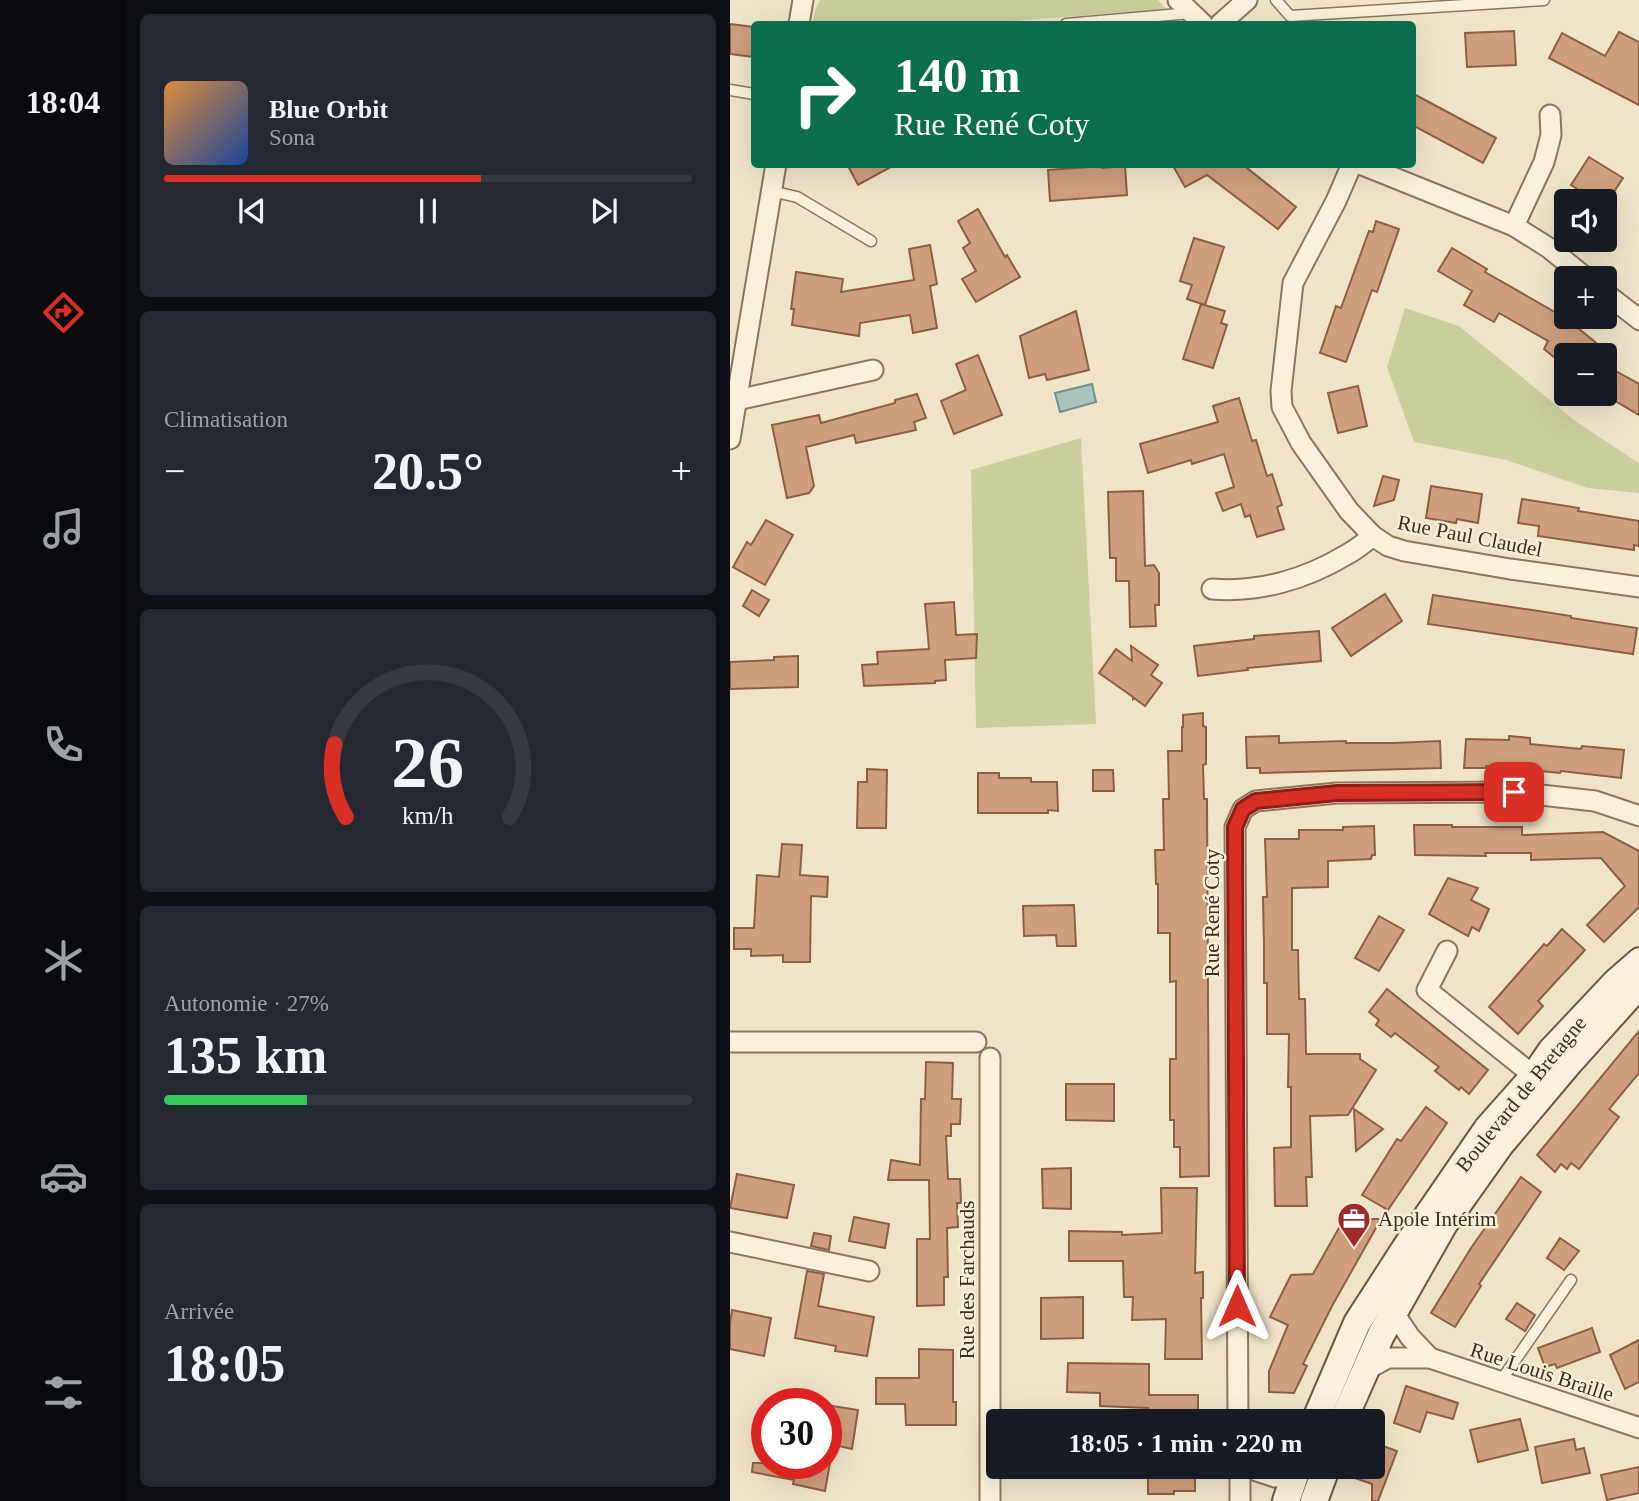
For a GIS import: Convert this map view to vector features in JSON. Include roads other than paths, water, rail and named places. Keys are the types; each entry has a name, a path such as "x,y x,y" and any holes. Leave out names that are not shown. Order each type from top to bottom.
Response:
{"main road":[{"name":"Boulevard de Bretagne","path":"1320,1409 1357,1323 1487,1129 1534,1076 1551,1051 1639,961"},
{"name":"Boulevard de Bretagne","path":"1348,1409 1381,1335 1444,1224 1500,1145 1639,984"},
{"path":"1286,1501 1294,1479"},
{"path":"1314,1501 1322,1479"}],"street":[{"path":"800,21 803,0"},
{"path":"1223,21 1247,0"},
{"path":"1514,226 1544,162 1551,135 1550,115"},
{"path":"730,439 775,168"},
{"name":"Rue Paul Claudel","path":"1349,168 1336,201 1293,284 1281,399 1282,407 1301,443 1350,511 1373,536 1388,546 1510,569 1639,587"},
{"path":"1369,168 1514,226 1571,266"},
{"path":"1617,303 1639,320"},
{"path":"737,400 873,370"},
{"path":"1212,589 1272,586 1302,576 1347,555 1373,536"},
{"name":"Rue René Coty","path":"1238,1409 1235,827 1243,809 1256,801 1337,793 1514,792 1595,801 1639,816"},
{"path":"1447,951 1427,990 1534,1076"},
{"path":"730,1042 977,1042"},
{"name":"Rue des Farchauds","path":"990,1058 990,1501"},
{"path":"730,1242 869,1271"},
{"name":"Rue Louis Braille","path":"1394,1312 1410,1337 1430,1358"},
{"name":"Rue Louis Braille","path":"1365,1370 1388,1358 1430,1358 1639,1428"},
{"path":"1240,1501 1241,1479"}],"lane":[{"path":"1277,0 1290,16 1544,0"},
{"path":"1097,21 1190,12"},
{"path":"730,90 751,94"},
{"path":"771,191 797,197 871,241"},
{"path":"1500,1382 1571,1280"}],"water":[{"path":"1092,384 1096,402 1060,412 1055,393"}],"place":[{"name":"Apole Intérim","path":"1354,1249"}]}
